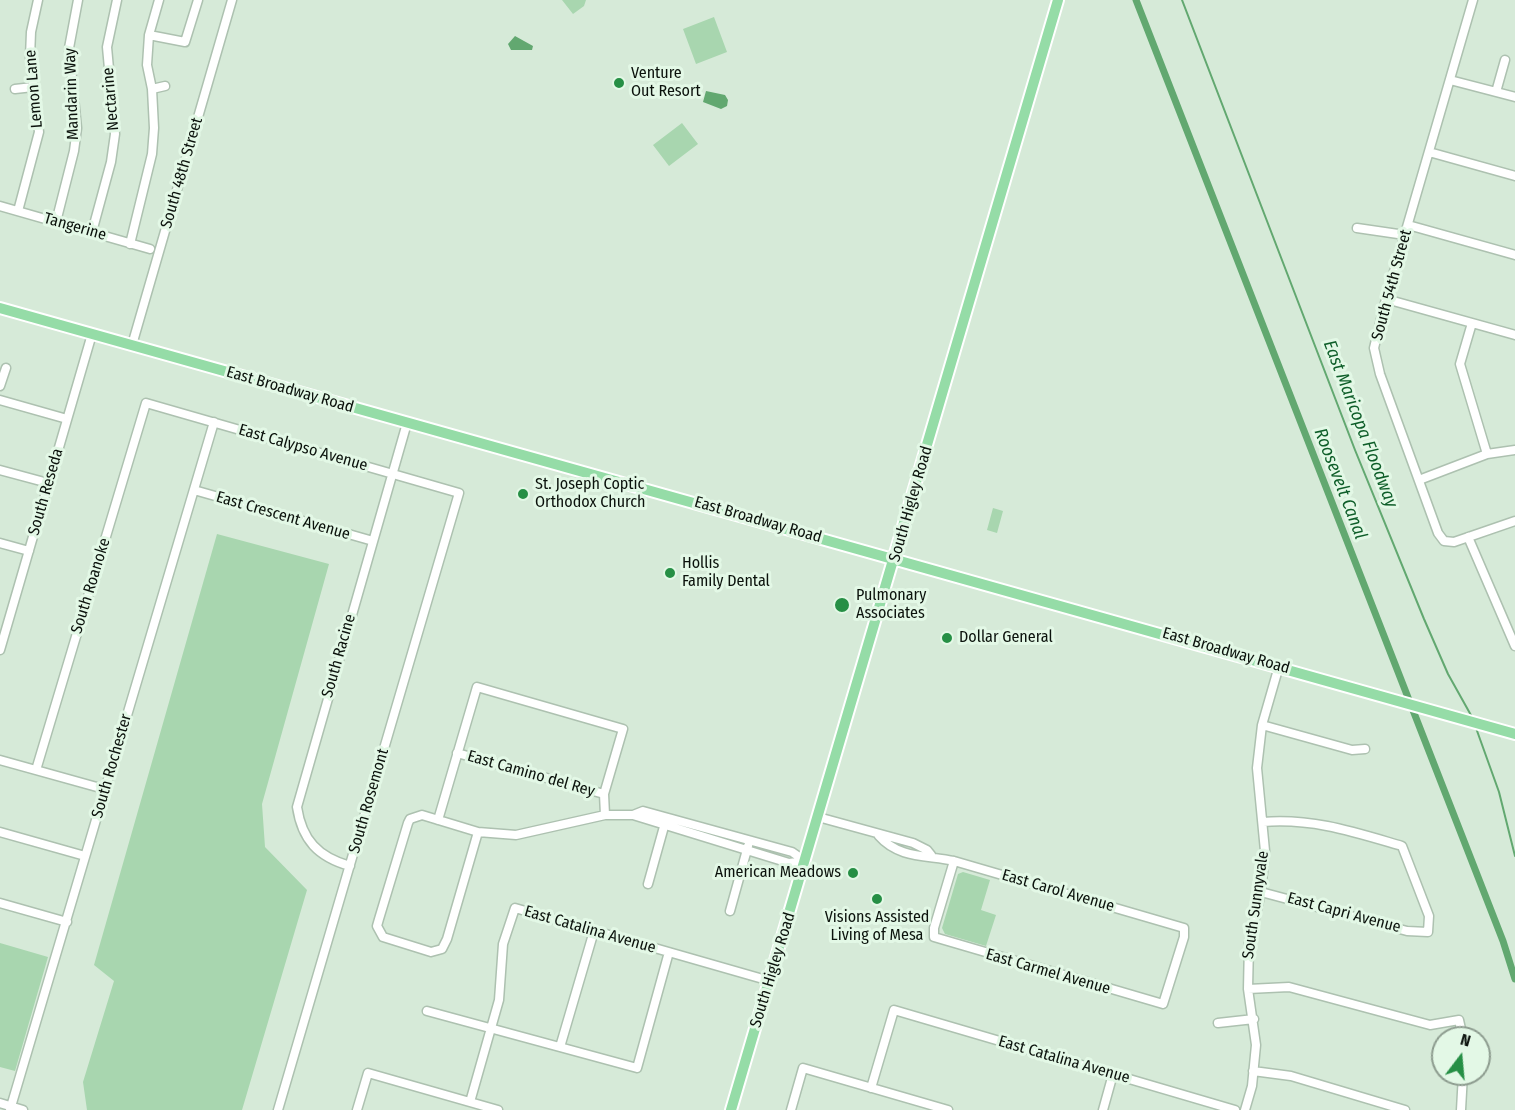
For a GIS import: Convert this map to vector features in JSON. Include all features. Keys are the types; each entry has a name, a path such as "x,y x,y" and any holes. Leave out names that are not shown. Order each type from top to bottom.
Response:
{"main road":[{"name":"South Higley Road","path":"731,1110 1058,0"},
{"name":"East Broadway Road","path":"0,308 1515,734"}],"street":[{"name":"Lemon Lane","path":"18,211 39,132 33,87 31,32 38,0"},
{"name":"Mandarin Way","path":"56,222 74,151 77,128 69,48 78,0"},
{"name":"Nectarine","path":"92,232 111,162 115,134 107,47 117,0"},
{"path":"130,244 152,154 154,128 152,89 147,65 150,35 159,0"},
{"path":"150,35 185,42 198,0"},
{"name":"South 48th Street","path":"132,345 232,0"},
{"name":"South 54th Street","path":"1468,537 1454,542 1444,541 1438,533 1375,361 1374,348 1386,299 1473,0"},
{"path":"1496,92 1504,60"},
{"path":"1450,80 1515,97"},
{"path":"152,89 165,86"},
{"path":"15,89 33,87"},
{"path":"1429,152 1515,176"},
{"name":"Tangerine","path":"0,206 150,249"},
{"path":"1408,225 1515,255"},
{"path":"1357,228 1405,235"},
{"path":"1386,299 1515,335"},
{"path":"1472,323 1460,364 1487,454"},
{"name":"South Reseda","path":"0,650 5,617 29,551 92,334"},
{"path":"0,386 6,368"},
{"path":"0,400 67,419"},
{"name":"East Calypso Avenue","path":"146,403 459,493"},
{"name":"South Roanoke","path":"36,770 146,403"},
{"name":"South Rochester","path":"11,1108 214,422"},
{"name":"South Racine","path":"350,866 332,861 315,850 305,837 297,807 407,423"},
{"path":"1419,480 1487,454 1515,450"},
{"path":"0,470 48,483"},
{"name":"East Crescent Avenue","path":"194,490 373,541"},
{"name":"South Rosemont","path":"278,1110 459,493"},
{"path":"1515,520 1468,537 1515,646"},
{"path":"0,543 29,551"},
{"name":"South Sunnyvale","path":"1245,1110 1254,1071 1254,1019 1248,989 1249,943 1261,892 1265,850 1257,768 1262,725 1279,666"},
{"path":"438,820 477,687 623,729 604,794 605,815"},
{"path":"1262,725 1352,750 1365,749"},
{"name":"East Camino del Rey","path":"458,753 604,794"},
{"path":"0,760 104,789"},
{"path":"633,815 643,810 667,816 792,852 805,861"},
{"path":"478,832 445,945 437,951 430,952 383,937 377,926 408,823 410,819 422,815 478,832 516,835 605,815 633,815 789,863 805,861"},
{"path":"648,884 667,816"},
{"name":"East Carol Avenue","path":"819,817 879,836 885,842 909,854 924,858 931,855 954,861 1184,928 1163,1004"},
{"name":"East Capri Avenue","path":"1261,892 1407,931 1428,932 1429,916 1402,846 1312,822 1293,820 1263,822"},
{"path":"0,832 85,856"},
{"path":"730,911 750,840"},
{"name":"East Carmel Avenue","path":"954,861 934,928 934,937 1163,1004"},
{"path":"0,903 66,922"},
{"name":"East Catalina Avenue","path":"491,1029 499,1000 503,944 515,908 770,981"},
{"path":"561,1047 594,930"},
{"path":"428,1011 637,1068 669,952"},
{"path":"1248,989 1289,987 1430,1025 1459,1020 1460,1026"},
{"name":"East Catalina Avenue","path":"871,1088 894,1010 1235,1110"},
{"path":"1218,1023 1254,1019"},
{"path":"470,1102 491,1029"},
{"path":"791,1110 803,1068 948,1110"},
{"path":"1254,1071 1291,1076 1405,1110"},
{"path":"357,1110 368,1073 498,1110"},
{"path":"1103,1110 1113,1074"},
{"path":"1461,1110 1462,1086"},
{"path":"0,1103 23,1110"}],"shaded area":[{"path":"562,0 586,0 584,6 573,14"},
{"path":"714,17 727,52 696,64 683,29"},
{"path":"515,36 533,46 532,50 511,50 508,44"},
{"path":"706,91 725,95 728,100 727,106 721,109 703,102"},
{"path":"682,123 698,144 669,166 653,145"},
{"path":"993,508 1003,511 997,533 987,530"},
{"path":"217,534 329,564 262,804 265,847 307,890 242,1110 87,1110 83,1082 114,981 94,965"},
{"path":"963,872 990,880 981,910 996,915 986,946 945,934 942,928 958,874"},
{"path":"0,943 48,957 15,1071 0,1067"}],"waterway":[{"name":"Roosevelt Canal","path":"1136,0 1503,941 1515,979"},
{"name":"East Maricopa Floodway","path":"1182,0 1355,450 1448,674 1472,717"},
{"name":"East Maricopa Floodway","path":"1476,728 1499,792 1515,856"}],"place":[{"name":"Venture Out Resort","path":"619,83"},
{"name":"St. Joseph Coptic Orthodox Church","path":"523,494"},
{"name":"Hollis Family Dental","path":"670,573"},
{"name":"Pulmonary Associates","path":"842,605"},
{"name":"Dollar General","path":"947,638"},
{"name":"American Meadows","path":"853,873"},
{"name":"Visions Assisted Living of Mesa","path":"877,899"}]}
